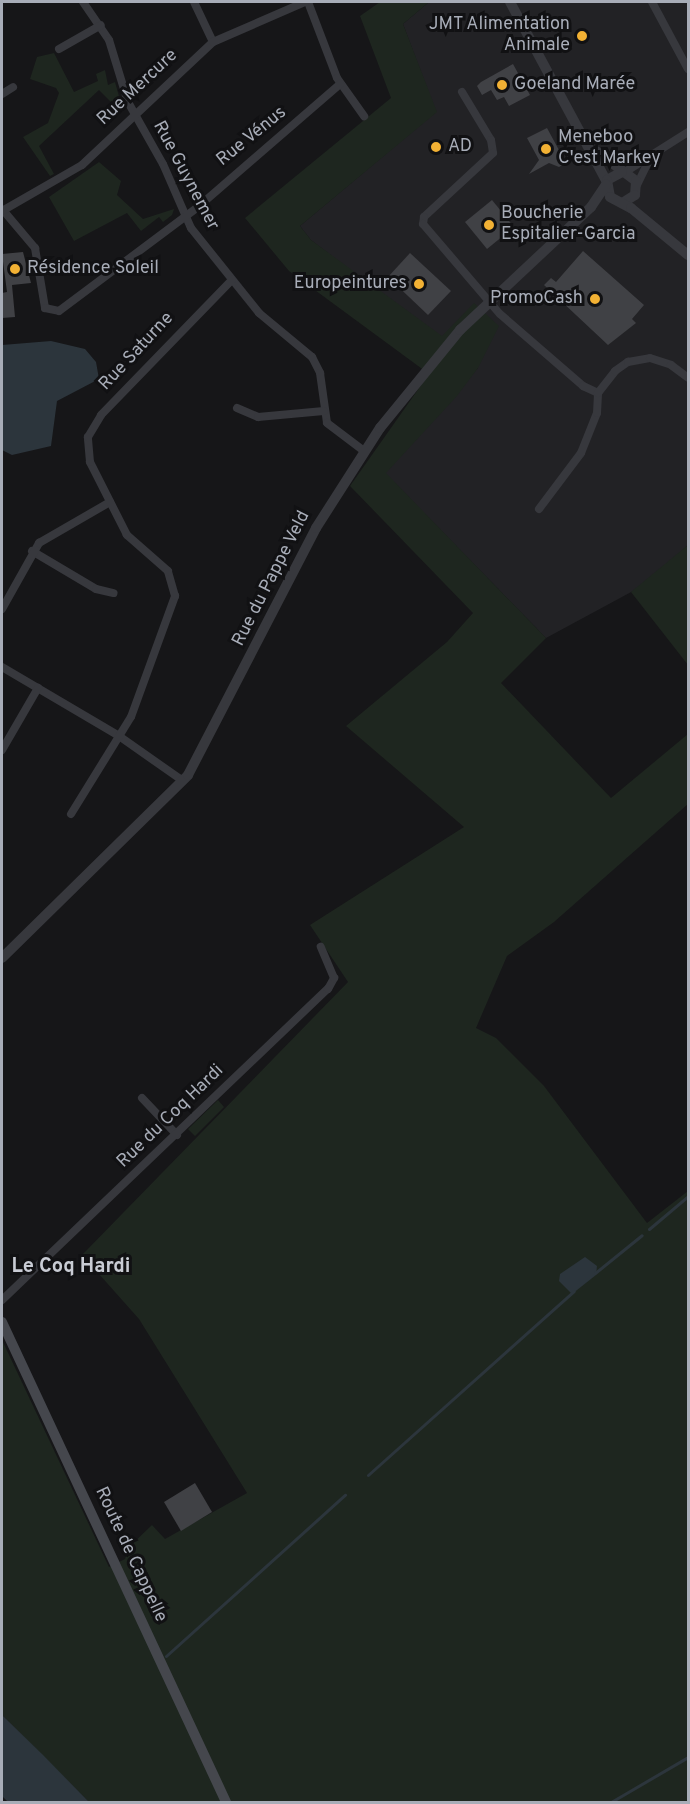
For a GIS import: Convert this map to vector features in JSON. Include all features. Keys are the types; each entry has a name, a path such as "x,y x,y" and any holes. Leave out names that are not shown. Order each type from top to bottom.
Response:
{"main road":[{"name":"Route de Cappelle","path":"2,1322 226,1803"}],"street":[{"name":"Rue Guynemer","path":"83,2 101,25 133,113 161,159 185,216 259,313 314,360 324,411 330,427 364,451"},
{"path":"194,2 213,42"},
{"path":"306,2 340,84 364,116"},
{"name":"Rue Mercure","path":"2,210 82,165 133,113 213,42 306,2"},
{"path":"510,2 618,202 688,255"},
{"path":"652,2 688,69"},
{"path":"59,49 101,25"},
{"name":"Rue Vénus","path":"2,210 35,248 42,300 50,311 76,301 185,216 340,84"},
{"path":"2,94 13,87"},
{"path":"462,92 491,140 493,153 422,221 488,301 583,386 598,393"},
{"path":"578,129 603,159 623,172 636,189 659,235"},
{"path":"623,172 688,132"},
{"path":"636,189 657,151"},
{"name":"Rue du Pappe Veld","path":"2,958 183,781 203,752 316,528 364,451 420,376 488,301 579,219 606,183 623,172"},
{"name":"Rue du Pappe Veld","path":"579,219 618,202 636,189"},
{"name":"Rue Saturne","path":"110,502 89,457 88,437 98,419 232,280"},
{"path":"538,509 581,453 597,413 598,393 620,367 638,359 666,362 688,378"},
{"path":"237,408 258,417 324,411"},
{"path":"2,609 33,551 58,529 110,502 129,539 165,566 176,591 133,712 71,814"},
{"path":"33,551 96,589 114,593"},
{"path":"2,667 119,736 183,781"},
{"path":"2,750 38,688"},
{"name":"Rue du Coq Hardi","path":"2,1300 333,984 321,947"},
{"path":"142,1098 177,1135"}],"shaded area":[{"path":"380,2 429,2 403,24 437,112 300,226 311,240 442,336 474,303 499,326 478,368 457,396 386,473 546,638 501,683 611,798 688,734 688,804 554,922 507,956 476,1028 496,1038 544,1086 647,1223 688,1191 688,1802 89,1802 2,1715 2,1340 109,1567 125,1559 129,1547 152,1525 165,1539 247,1493 139,1319 82,1255 348,982 310,925 464,827 346,726 447,642 473,613 350,486 429,374 289,271 245,218 391,98 360,16"},
{"path":"429,2 688,2 688,545 646,584 546,638 385,473 478,368 311,240 300,226 436,112 403,24"},
{"path":"54,53 74,92 98,81 96,74 105,70 108,85 115,82 122,107 119,110 99,90 39,146 54,174 50,176 23,137 48,123 59,93 56,88 30,79 37,57"},
{"path":"99,162 121,181 117,195 143,219 174,209 172,215 163,222 159,217 141,231 127,213 74,241 49,197"},
{"path":"51,341 85,349 96,362 99,379 57,401 51,446 12,455 2,450 2,345"},
{"path":"688,545 688,665 631,592"},
{"path":"218,1100 224,1107 195,1136 188,1129"},
{"path":"585,1257 597,1266 596,1275 572,1294 559,1281 560,1274"},
{"path":"2,1715 89,1802 8,1802 2,1796"}],"building":[{"name":"Goeland Marée","path":"513,64 530,95 509,106 504,97 497,100 491,90 482,95 477,86 481,82"},
{"name":"Meneboo C'est Markey","path":"547,128 566,163 559,167 549,163 529,174 539,160 527,138"},
{"name":"Boucherie Espitalier-Garcia","path":"492,200 514,227 487,249 465,222"},
{"name":"PromoCash","path":"583,251 644,305 632,319 636,323 608,345 544,285 551,278 556,282"},
{"name":"Résidence Soleil","path":"23,252 31,283 12,285 15,317 2,318 2,293 7,292 2,254"},
{"name":"Europeintures","path":"410,253 451,291 428,315 388,277"},
{"path":"195,1483 212,1512 181,1531 164,1502"}],"waterway":[{"path":"649,1229 688,1196"},
{"path":"595,1273 642,1235"},
{"path":"368,1475 574,1291"},
{"path":"166,1656 345,1495"},
{"path":"611,1802 688,1757"}],"place":[{"name":"JMT Alimentation Animale","path":"582,36"},
{"name":"Goeland Marée","path":"502,85"},
{"name":"AD","path":"436,147"},
{"name":"Meneboo C'est Markey","path":"546,149"},
{"name":"Boucherie Espitalier-Garcia","path":"489,225"},
{"name":"Résidence Soleil","path":"15,269"},
{"name":"Europeintures","path":"419,284"},
{"name":"PromoCash","path":"595,299"}],"district":[{"name":"Le Coq Hardi","path":"71,1267"}]}
